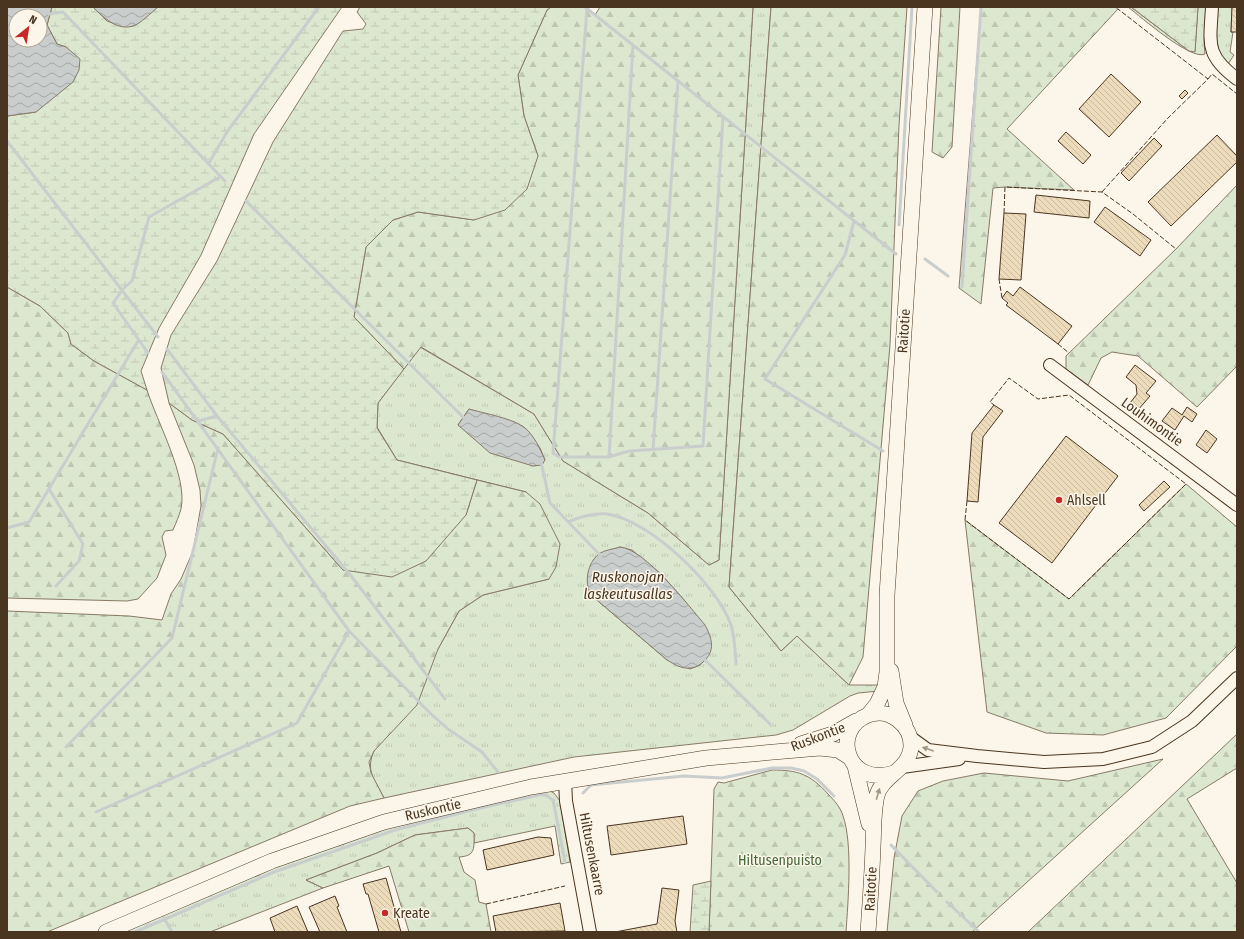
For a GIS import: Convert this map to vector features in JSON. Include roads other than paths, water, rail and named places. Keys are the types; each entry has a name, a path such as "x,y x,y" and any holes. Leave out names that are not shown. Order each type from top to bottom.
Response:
{"main road":[{"name":"Raitotie","path":"863,718 882,695 887,672 887,594 891,519 925,7"},
{"name":"Raitotie","path":"887,655 896,703 908,732"},
{"path":"878,713 888,714 898,719 908,732 911,747 908,758 898,770 883,777 872,776 862,772 852,761 847,747 848,737 852,728 863,718 878,713"},
{"name":"Ruskontie","path":"777,752 833,734 863,718"},
{"name":"Ruskontie","path":"106,932 272,861 384,822 531,787 706,758 820,748 838,750 852,761"},
{"name":"Raitotie","path":"852,761 865,804 873,847"},
{"name":"Raitotie","path":"868,932 877,796 886,779 898,770"}],"street":[{"path":"1212,7 1210,42 1212,52 1220,65 1237,79"},
{"name":"Louhimontie","path":"1050,365 1237,505"},
{"path":"908,732 928,750 1044,762 1103,759 1152,747 1192,721 1237,678"},
{"path":"898,770 977,756"},
{"name":"Hiltusenkaarre","path":"565,781 566,801 590,932"}],"water":[{"path":"7,7 52,7 48,21 48,8 8,8 8,48 48,48 48,27 57,44 66,47 80,59 79,70 73,82 36,112 7,116"},
{"path":"93,7 158,7 139,23 133,26 121,27 101,15"},
{"path":"469,409 507,419 525,428 534,438 545,460 542,465 533,466 490,453 458,425"},
{"name":"Ruskonojan laskeutusallas","path":"620,547 630,550 642,557 654,568 678,592 705,625 712,644 707,658 697,666 684,668 667,660 591,595 587,579 589,568 595,558 601,553"}],"waterway":[{"path":"209,163 227,132 319,7"},
{"path":"585,7 896,254"},
{"path":"899,225 912,7"},
{"path":"962,287 981,7"},
{"path":"587,9 553,453 559,457 609,457 629,451 703,446 723,117"},
{"path":"49,14 63,12 225,181"},
{"path":"609,457 633,45"},
{"path":"653,450 678,81"},
{"path":"7,141 158,337"},
{"path":"148,353 113,303 123,289 132,281 149,217 220,177"},
{"path":"246,201 465,419"},
{"path":"854,221 845,255 765,379 883,451"},
{"path":"925,259 948,276"},
{"path":"7,528 29,522 138,341"},
{"path":"167,349 217,416 352,577 445,699"},
{"path":"162,372 349,631 431,714 448,729 482,752 498,772"},
{"path":"198,421 217,416"},
{"path":"66,747 172,638 218,448"},
{"path":"541,462 550,503 601,556"},
{"path":"49,489 83,544 79,561 56,586"},
{"path":"568,522 597,514 607,514 624,519 643,528 680,557 712,592 723,609 731,625 735,644 736,664"},
{"path":"96,812 297,723 349,631"},
{"path":"703,658 770,724"},
{"path":"583,793 591,785 684,776 722,778 772,768 791,768 804,771 817,779 834,796"},
{"path":"135,932 274,872 395,830 476,809 544,794 554,800"},
{"path":"553,800 565,862"},
{"path":"891,845 937,892"},
{"path":"947,902 979,932"},
{"path":"164,918 172,932"}],"place":[{"name":"Ahlsell","path":"1059,500"},
{"name":"Kreate","path":"385,913"}],"park label":[{"name":"Hiltusenpuisto","path":"780,860"}]}
